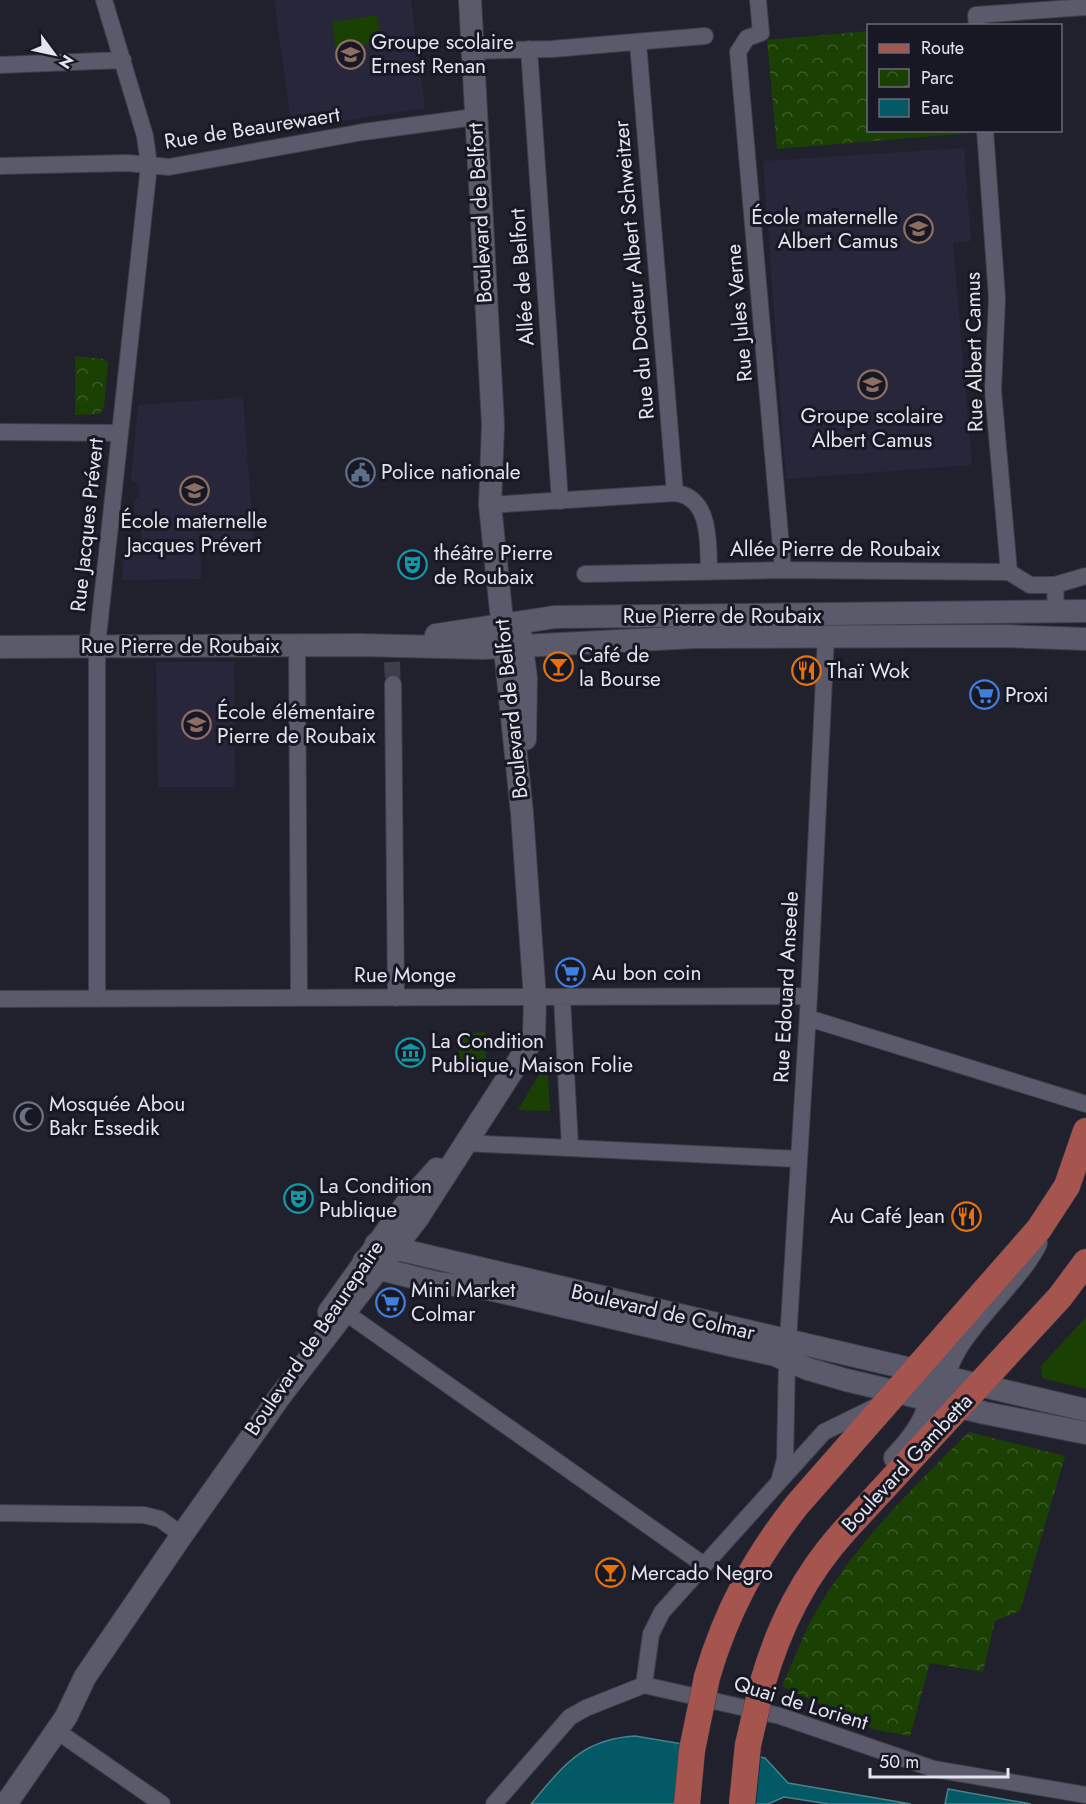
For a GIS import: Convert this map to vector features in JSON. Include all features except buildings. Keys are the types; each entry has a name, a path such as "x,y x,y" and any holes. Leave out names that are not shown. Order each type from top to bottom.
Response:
{"main road":[{"name":"Boulevard de Belfort","path":"470,0 493,425 499,460 496,505 508,591 511,636 526,684 522,813 535,999"},
{"name":"Rue Pierre de Roubaix","path":"360,645 392,654 511,636 576,616 1086,611"},
{"name":"Rue Pierre de Roubaix","path":"0,647 360,645 511,636 1005,636 1086,639"},
{"name":"Boulevard de Beaurepaire","path":"6,1804 70,1711 85,1677 217,1484 281,1395 346,1313 417,1190 464,1143 531,1045 535,1030 535,999"},
{"path":"958,1407 945,1392 961,1339 1024,1265 1071,1175 1086,1131"},
{"path":"687,1804 692,1750 707,1677 723,1625 762,1551 797,1505 1013,1260 1049,1215"},
{"name":"Boulevard de Beaurepaire","path":"217,1484 272,1395 379,1256"},
{"name":"Boulevard de Colmar","path":"379,1256 450,1286 489,1289 788,1350 916,1370 1086,1410"},
{"name":"Boulevard Gambetta","path":"742,1804 748,1744 762,1685 783,1622 820,1560 1060,1298 1086,1262"},
{"name":"Boulevard de Colmar","path":"788,1350 825,1374 892,1396 929,1399 1086,1433"},
{"path":"820,1560 846,1514 915,1436 926,1413 929,1399 928,1384 916,1370"}],"street":[{"name":"Rue Jacques Prévert","path":"97,999 97,646 149,165 149,150 104,0"},
{"name":"Rue Jules Verne","path":"758,0 761,33 747,38 738,52 783,570"},
{"path":"977,20 1086,7"},
{"path":"471,51 638,43 705,36"},
{"name":"Rue du Docteur Albert Schweitzer","path":"638,43 675,493"},
{"name":"Allée de Belfort","path":"529,49 560,501"},
{"path":"0,64 123,60"},
{"name":"Rue de Beaurewaert","path":"0,166 127,162 169,167 363,132 475,117"},
{"name":"Rue Albert Camus","path":"985,132 997,298 993,382 1010,572"},
{"path":"0,432 120,433"},
{"path":"496,505 675,493 692,500 704,518 709,572"},
{"name":"Allée Pierre de Roubaix","path":"585,574 783,570 1010,572 1030,585 1055,585"},
{"path":"1056,612 1055,585 1086,576"},
{"name":"Rue Edouard Anseele","path":"788,1350 808,1018 826,636"},
{"path":"297,646 299,997"},
{"path":"393,684 396,998"},
{"name":"Rue Monge","path":"0,999 299,997 562,999 809,996"},
{"path":"562,999 570,1146"},
{"path":"808,1018 1086,1104"},
{"path":"464,1143 570,1146 798,1159"},
{"path":"346,1313 704,1565"},
{"path":"779,1480 785,1460 788,1350"},
{"path":"494,1804 570,1717 586,1708 644,1685 653,1626 662,1612 828,1428 892,1396"},
{"path":"0,1513 144,1515 160,1519 182,1535"},
{"name":"Quai de Lorient","path":"644,1685 780,1716 934,1769 1086,1795"},
{"path":"57,1731 162,1804"}],"shaded area":[{"name":"Groupe scolaire Ernest Renan","path":"274,0 411,0 425,108 292,129"},
{"name":"Groupe scolaire Albert Camus","path":"964,148 971,241 953,243 972,465 786,479 763,161"},
{"name":"École maternelle Jacques Prévert","path":"243,397 254,547 201,547 201,579 122,580 123,551 142,539 141,526 135,523 134,500 139,497 138,484 131,480 138,405"},
{"name":"École élémentaire Pierre de Roubaix","path":"156,662 234,662 235,787 158,787"}],"green space":[{"path":"377,15 381,42 336,49 332,22"},
{"path":"867,31 867,132 971,133 777,149 767,40"},
{"path":"75,356 104,359 108,363 104,408 99,414 75,415"},
{"path":"485,1032 486,1069 460,1070 458,1034"},
{"path":"547,1061 550,1111 518,1110"},
{"path":"1086,1317 1086,1389 1042,1378 1041,1366"},
{"path":"969,1432 1065,1456 1020,1611 995,1621 983,1672 930,1663 910,1736 876,1730 782,1686 814,1615 847,1564 885,1518"}],"water":[{"path":"635,1736 765,1758 788,1783 911,1804 829,1804 784,1797 768,1804 531,1804 564,1767 587,1749 617,1738"},
{"path":"948,1789 1031,1804 945,1804"}],"pier":[{"path":"680,1740 761,1755 756,1804 674,1804"}],"tunnel":[{"path":"392,662 393,684"}],"place":[{"name":"Groupe scolaire Ernest Renan","path":"350,54"},
{"name":"École maternelle Albert Camus","path":"919,229"},
{"name":"Groupe scolaire Albert Camus","path":"872,385"},
{"name":"Police nationale","path":"360,472"},
{"name":"École maternelle Jacques Prévert","path":"194,490"},
{"name":"théâtre Pierre de Roubaix","path":"413,565"},
{"name":"Café de la Bourse","path":"558,667"},
{"name":"Thaï Wok","path":"806,671"},
{"name":"Proxi","path":"984,695"},
{"name":"École élémentaire Pierre de Roubaix","path":"196,724"},
{"name":"Au bon coin","path":"571,973"},
{"name":"La Condition Publique, Maison Folie","path":"410,1053"},
{"name":"Mosquée Abou Bakr Essedik","path":"28,1116"},
{"name":"La Condition Publique","path":"298,1198"},
{"name":"Au Café Jean","path":"966,1216"},
{"name":"Mini Market Colmar","path":"390,1302"},
{"name":"Mercado Negro","path":"610,1573"}]}
